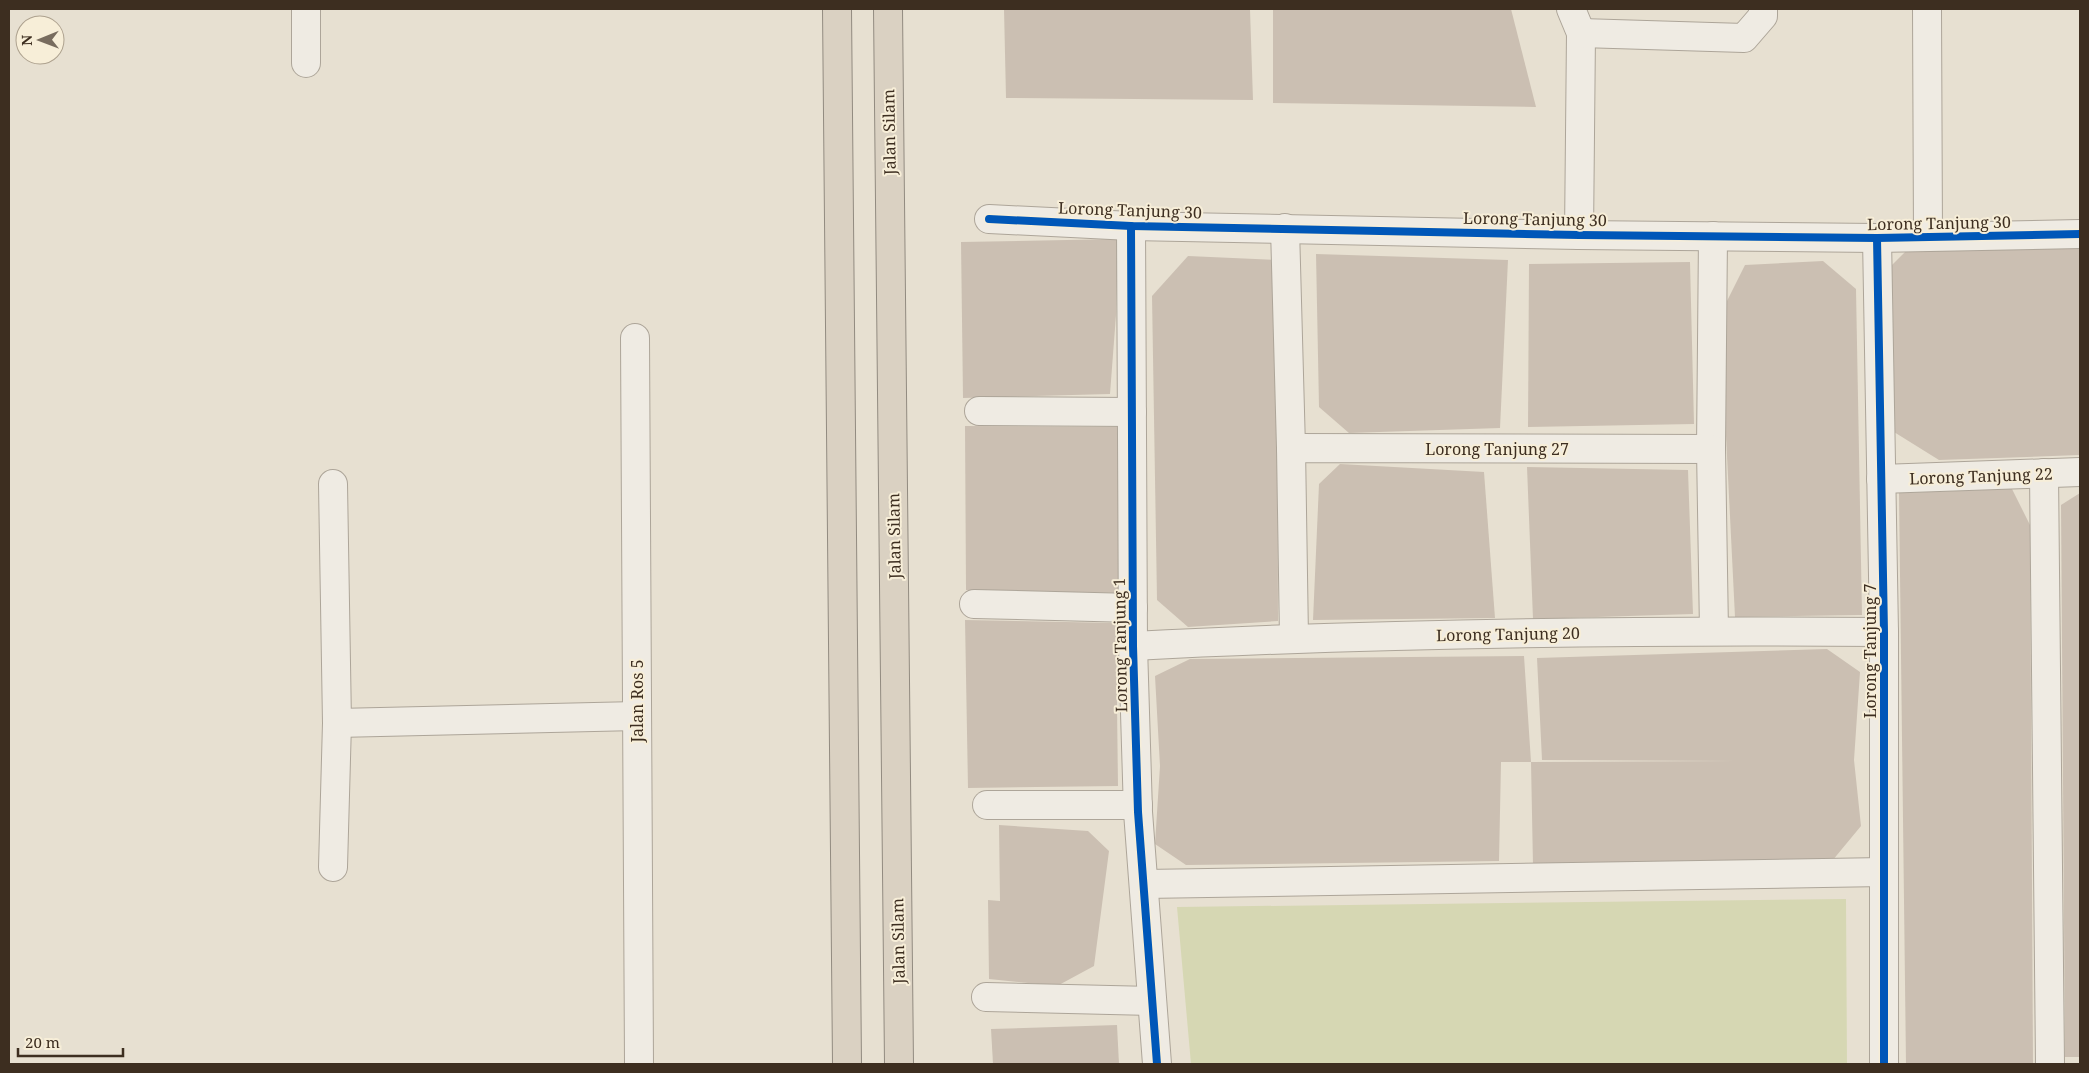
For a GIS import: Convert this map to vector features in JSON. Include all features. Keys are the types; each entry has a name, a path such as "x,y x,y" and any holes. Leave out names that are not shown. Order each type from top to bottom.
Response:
{"highway":[{"path":"837,9 847,1064"},
{"name":"Jalan Silam","path":"888,9 899,1064"}],"street":[{"path":"306,9 306,63"},
{"path":"1579,235 1576,21 1744,38 1763,16 1763,9"},
{"path":"1927,9 1928,237"},
{"name":"Lorong Tanjung 30","path":"988,219 1131,226 1579,235 1877,238 2080,234"},
{"name":"Lorong Tanjung 1","path":"1131,226 1133,646 1138,805 1157,1064"},
{"path":"1285,228 1294,638"},
{"path":"1713,236 1711,449 1714,631"},
{"name":"Lorong Tanjung 7","path":"1877,238 1884,632 1884,1064"},
{"name":"Jalan Ros 5","path":"636,338 639,1064"},
{"path":"979,411 1132,412"},
{"name":"Lorong Tanjung 27","path":"1291,448 1711,449"},
{"name":"Lorong Tanjung 22","path":"1881,479 2080,472"},
{"path":"2044,473 2050,1064"},
{"path":"333,484 337,723 333,868"},
{"path":"974,604 1133,608"},
{"name":"Lorong Tanjung 20","path":"1133,646 1294,638 1714,631 1884,632"},
{"path":"337,723 637,716"},
{"path":"987,805 1138,805"},
{"path":"1144,884 1884,872"},
{"path":"986,997 1152,1001"}],"green space":[{"path":"1846,899 1847,1064 1191,1064 1177,907"}],"building":[{"path":"1004,9 1250,10 1253,100 1006,98"},
{"path":"1273,9 1511,9 1536,107 1273,103"},
{"path":"1118,239 1116,315 1110,394 963,398 961,242"},
{"path":"2080,248 2080,455 1939,460 1894,432 1891,370 1882,275 1907,250"},
{"path":"1316,254 1508,260 1500,428 1349,433 1319,407"},
{"path":"1188,256 1277,260 1278,621 1188,627 1157,600 1152,296"},
{"path":"1823,261 1856,289 1862,615 1735,617 1720,315 1745,265"},
{"path":"1690,262 1694,424 1528,427 1529,264"},
{"path":"965,426 1120,427 1121,593 966,590"},
{"path":"1340,464 1484,472 1495,618 1313,620 1319,484"},
{"path":"1527,467 1688,470 1693,614 1533,619"},
{"path":"2012,489 2030,525 2033,1064 1906,1064 1899,493"},
{"path":"2080,493 2080,1057 2065,1057 2061,505"},
{"path":"965,620 1116,623 1118,786 968,788"},
{"path":"1827,649 1860,672 1854,760 1861,826 1832,861 1533,866 1531,762 1735,761 1542,760 1537,658"},
{"path":"1524,656 1531,762 1501,762 1499,861 1186,865 1155,844 1160,766 1155,676 1190,659"},
{"path":"999,825 1088,831 1109,851 1094,966 1057,986 989,979 988,900 1000,901"},
{"path":"1117,1025 1119,1064 993,1064 991,1029"}],"cycle path":[{"path":"989,219 1131,226 1579,235 1877,238 2080,234"},
{"path":"1131,226 1133,646 1138,812 1157,1064"},
{"path":"1877,238 1884,632 1884,1064"}]}
